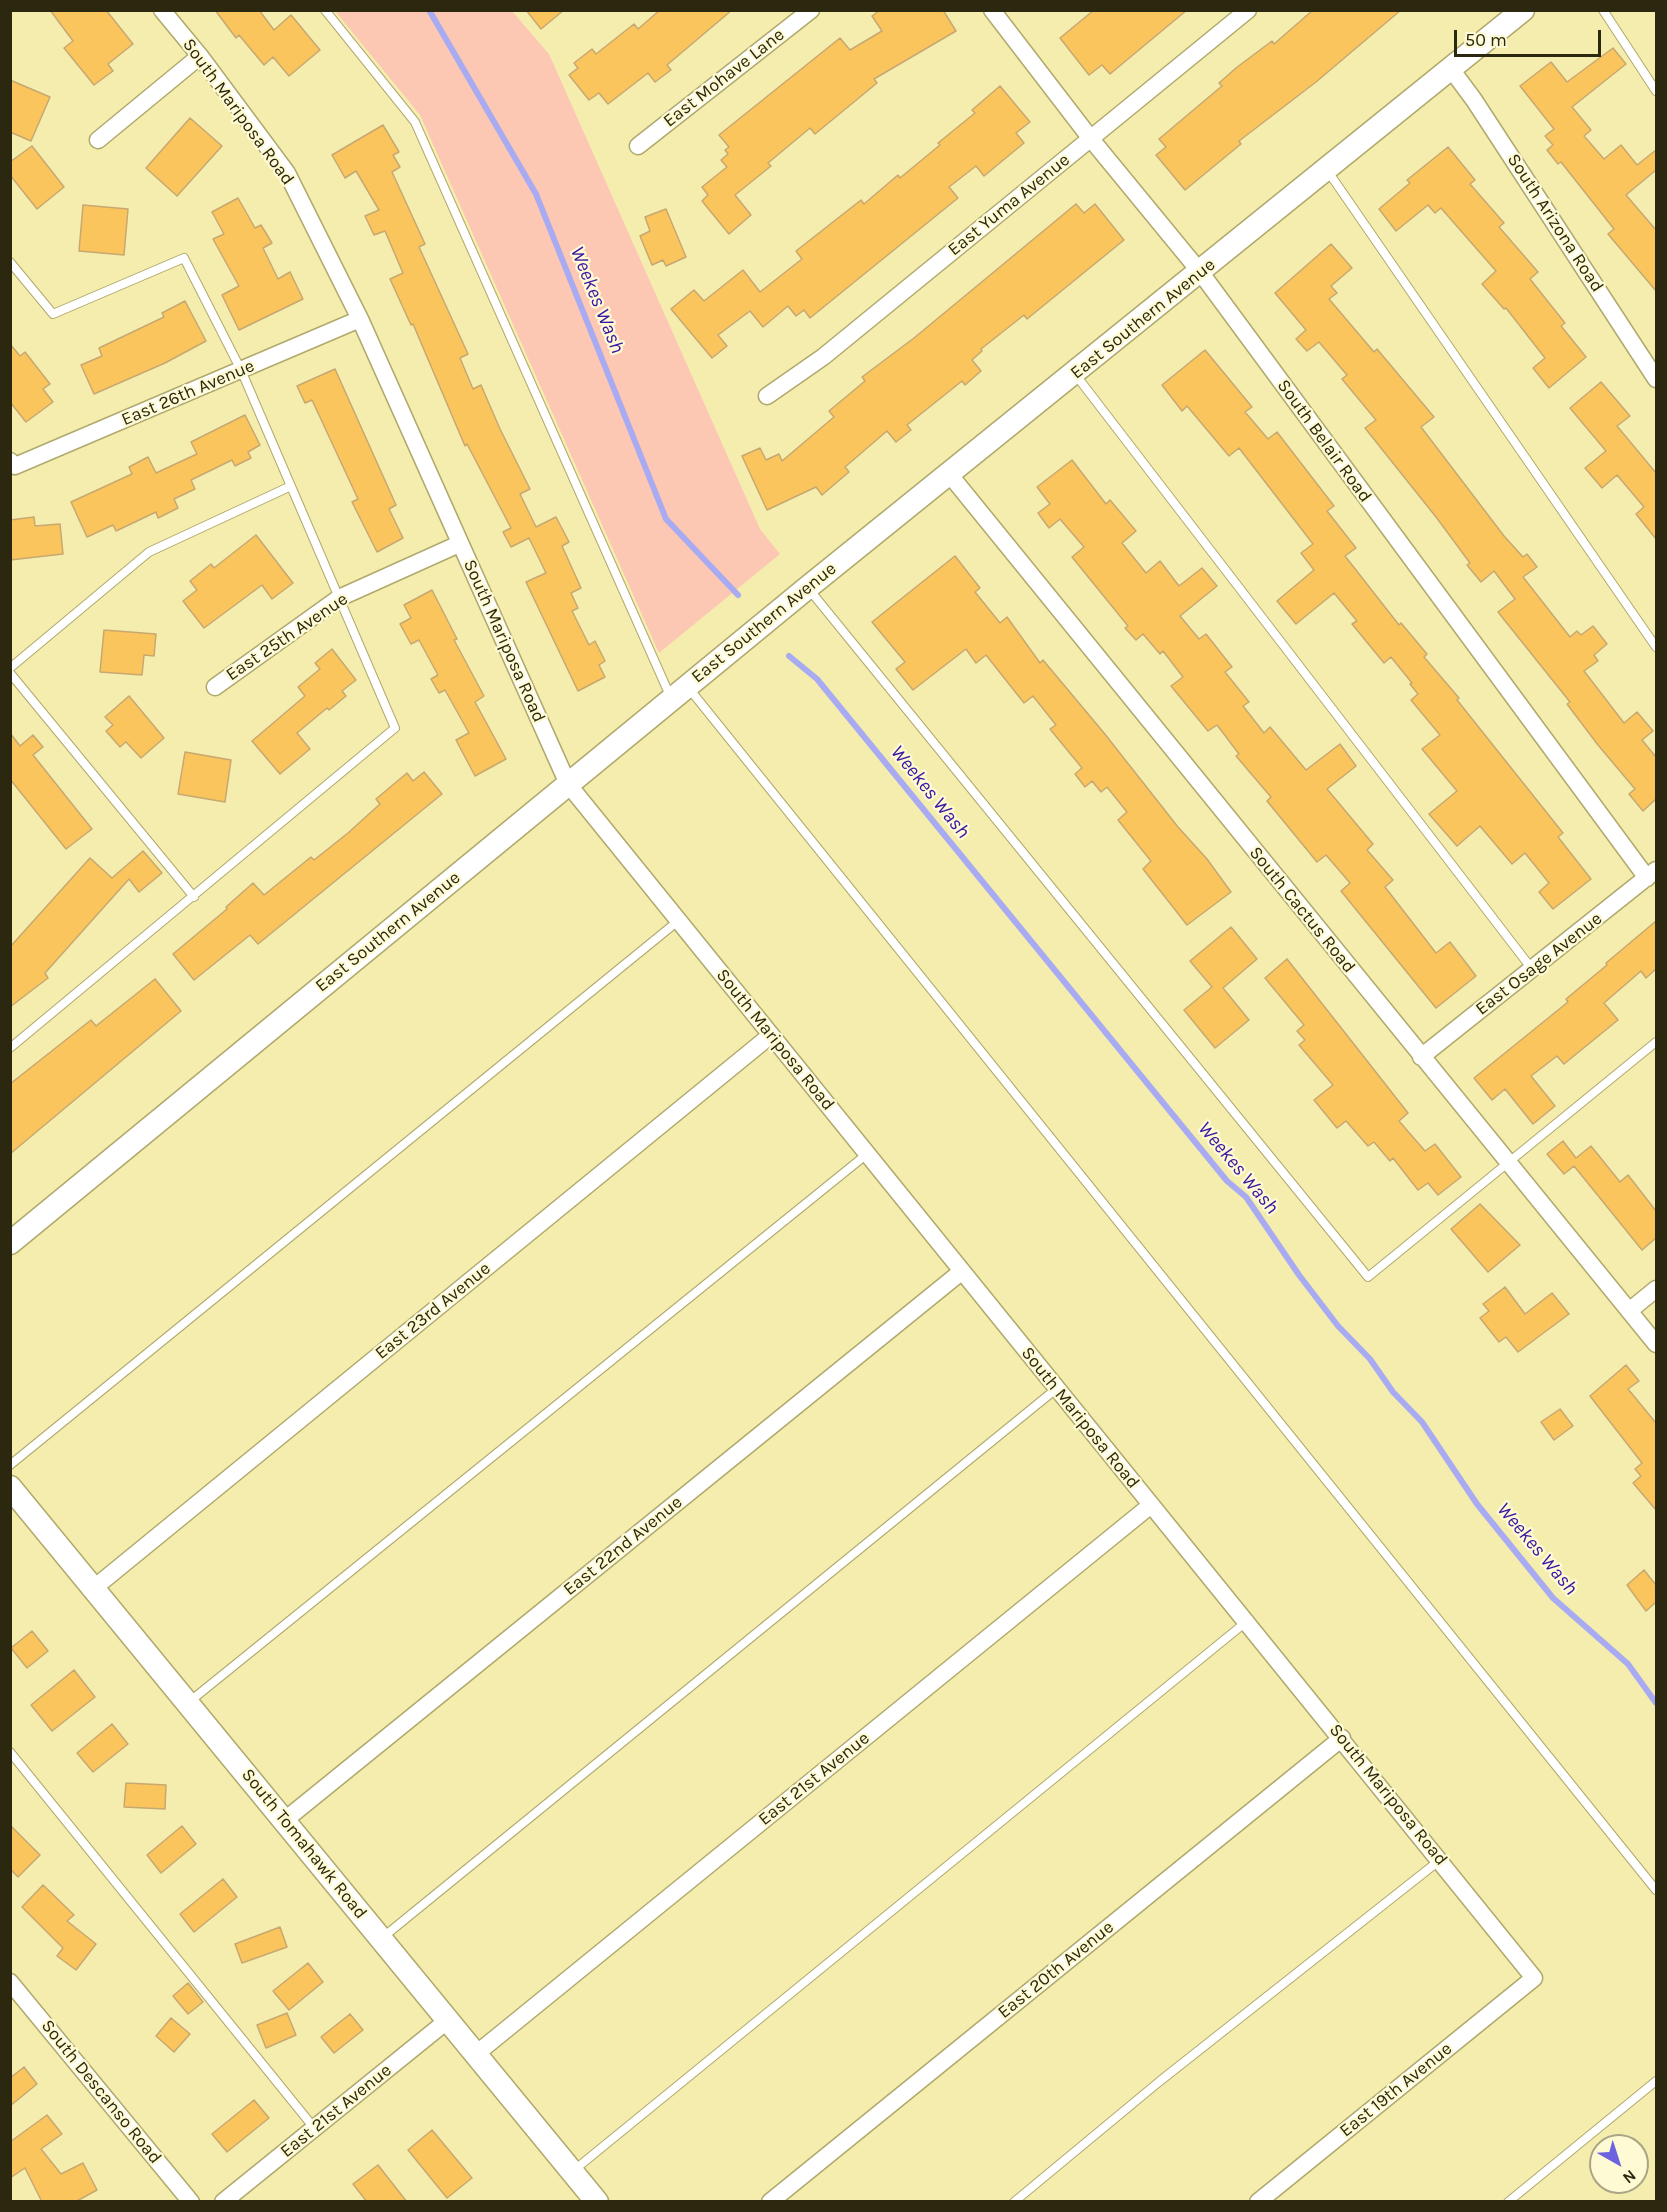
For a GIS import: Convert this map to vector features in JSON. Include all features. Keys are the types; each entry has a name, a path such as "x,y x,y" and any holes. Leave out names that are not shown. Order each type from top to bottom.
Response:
{"main road":[{"name":"East Southern Avenue","path":"10,1243 782,608 1201,273 1523,10"},
{"name":"South Tomahawk Road","path":"10,1487 597,2202"}],"street":[{"name":"South Mariposa Road","path":"162,10 200,56 287,173 360,319 568,784 1534,1978"},
{"name":"East Mohave Lane","path":"638,146 811,10"},
{"name":"South Belair Road","path":"992,10 1091,139 1201,273 1652,874"},
{"name":"East Yuma Avenue","path":"767,396 823,357 1248,10"},
{"path":"98,140 200,56"},
{"name":"South Arizona Road","path":"1451,69 1474,100 1656,379"},
{"name":"East 26th Avenue","path":"13,463 360,319"},
{"name":"South Cactus Road","path":"950,475 1656,1344"},
{"name":"East 25th Avenue","path":"215,687 339,598 459,544"},
{"name":"East Osage Avenue","path":"1421,1057 1652,874"},
{"name":"East 23rd Avenue","path":"94,1588 771,1035"},
{"name":"East 22nd Avenue","path":"285,1820 961,1272"},
{"path":"1629,1311 1656,1289"},
{"name":"East 21st Avenue","path":"476,2054 1151,1505"},
{"name":"East 20th Avenue","path":"770,2202 1342,1738"},
{"name":"East 19th Avenue","path":"1258,2202 1534,1978"},
{"name":"South Descanso Road","path":"10,1982 191,2202"},
{"name":"East 21st Avenue","path":"223,2202 448,2020"}],"lane":[{"path":"325,10 415,122 679,692 1656,1890"},
{"path":"1603,10 1656,91"},
{"path":"1327,170 1656,647"},
{"path":"10,262 53,314 184,258 241,370 395,728 10,1048"},
{"path":"1075,374 1532,969"},
{"path":"194,897 11,674 149,552 291,486"},
{"path":"807,588 1368,1277 1656,1042"},
{"path":"10,1465 678,921"},
{"path":"189,1703 867,1154"},
{"path":"381,1938 1056,1389"},
{"path":"572,2171 1247,1621"},
{"path":"10,1752 315,2128"},
{"path":"1014,2202 1160,2081 1440,1859"},
{"path":"1508,2202 1656,2081"}],"shaded area":[{"path":"335,11 512,11 549,54 760,529 780,554 659,653 420,115"}],"building":[{"path":"50,10 106,10 133,44 108,64 113,71 94,85 64,48 73,41"},
{"path":"215,10 259,10 274,30 291,15 320,50 289,76 273,57 264,65 239,35 236,38"},
{"path":"526,10 564,10 541,29"},
{"path":"660,10 732,10 667,65 671,70 655,82 648,73 608,104 599,93 589,100 569,75 578,68 574,63 592,49 596,54 634,24 638,29"},
{"path":"880,10 943,10 956,31 874,79 877,83 815,134 810,128 768,163 771,166 735,195 751,215 729,234 702,201 708,195 702,187 727,167 721,160 728,154 725,150 729,147 719,135 840,38 850,50 882,31 872,16"},
{"path":"1094,10 1187,10 1110,74 1102,65 1089,75 1060,38"},
{"path":"1313,10 1401,10 1316,82 1239,141 1241,144 1185,190 1156,155 1166,147 1159,139 1222,86 1219,83 1236,68 1272,41 1274,44"},
{"path":"1613,48 1626,64 1572,107 1591,130 1584,136 1604,159 1621,145 1637,165 1656,150 1656,170 1626,195 1656,230 1656,291 1608,234 1614,229 1561,162 1558,164 1547,150 1553,145 1545,136 1554,129 1520,86 1551,62 1567,82"},
{"path":"10,80 50,97 31,141 10,132"},
{"path":"1000,86 1030,122 1016,133 1024,143 984,176 976,166 949,187 958,198 810,318 804,310 796,316 788,306 763,327 750,311 718,335 727,346 712,358 671,309 694,290 704,301 743,270 760,292 802,259 796,251 861,200 864,204 898,175 900,178 975,113 972,110"},
{"path":"190,118 222,146 177,196 146,168"},
{"path":"383,125 399,152 393,155 400,167 392,172 425,244 419,247 468,354 460,358 473,389 481,385 530,489 520,494 536,527 556,517 569,542 562,546 581,588 571,593 578,608 572,611 589,645 595,641 605,661 599,665 605,677 578,691 526,582 546,573 529,538 511,547 503,532 511,528 467,444 465,446 413,324 411,325 390,279 403,273 385,231 374,235 365,216 379,210 356,171 345,178 332,155"},
{"path":"32,146 64,187 37,209 10,175 10,162"},
{"path":"1448,147 1475,180 1470,184 1504,223 1499,227 1538,272 1530,279 1565,323 1561,326 1586,357 1549,388 1533,368 1545,358 1506,308 1504,309 1482,284 1496,271 1441,208 1435,213 1428,205 1396,231 1379,209 1410,183 1407,180"},
{"path":"238,198 255,228 261,225 272,243 263,248 278,279 290,272 303,299 239,330 222,295 239,286 213,239 224,234 212,212"},
{"path":"1076,204 1084,213 1095,204 1124,240 1027,319 1024,315 981,349 982,351 972,360 981,371 965,385 962,381 907,425 911,430 896,442 887,431 845,467 849,472 822,495 816,487 767,510 742,456 760,448 766,460 779,454 782,461 834,417 829,411 865,381 862,377 914,338"},
{"path":"83,205 128,209 124,255 79,251"},
{"path":"666,209 686,257 666,266 663,260 652,265 640,236 650,231 645,217"},
{"path":"1331,244 1352,268 1331,286 1337,293 1329,299 1374,352 1377,349 1434,417 1421,427 1504,536 1523,557 1527,554 1537,567 1523,577 1570,637 1577,631 1581,635 1593,626 1607,644 1594,655 1598,661 1584,671 1624,723 1637,712 1653,731 1642,740 1656,757 1656,799 1643,811 1629,794 1635,789 1598,745 1567,704 1570,702 1498,612 1515,599 1494,571 1481,582 1467,565 1470,563 1436,517 1365,428 1376,420 1342,379 1347,375 1319,342 1307,351 1296,339 1306,330 1275,293"},
{"path":"185,301 206,341 165,363 94,394 81,365 102,356 99,348 164,317 162,313"},
{"path":"10,344 20,356 25,352 50,384 43,389 53,402 26,422 10,402"},
{"path":"1205,350 1252,407 1245,412 1268,439 1277,432 1334,506 1327,511 1356,548 1345,556 1399,625 1401,623 1427,654 1424,657 1459,698 1457,700 1563,833 1558,837 1591,879 1553,909 1539,892 1549,883 1525,853 1512,864 1480,826 1457,846 1429,814 1457,791 1422,749 1440,735 1411,700 1418,694 1410,684 1412,683 1391,657 1384,663 1352,624 1357,621 1334,593 1296,624 1277,601 1314,570 1301,553 1313,544 1239,448 1229,456 1187,406 1182,411 1162,385"},
{"path":"335,369 396,505 389,509 403,538 377,552 352,502 358,499 312,400 305,403 297,386"},
{"path":"1601,382 1630,416 1617,426 1656,473 1656,539 1636,514 1644,507 1617,475 1602,488 1585,468 1606,451 1570,408"},
{"path":"245,415 260,445 248,452 251,458 235,466 232,460 191,480 195,489 174,499 178,508 158,518 156,512 116,531 113,525 87,537 71,502 132,474 129,467 148,457 156,473 197,454 191,442"},
{"path":"1072,460 1106,504 1110,500 1136,531 1122,543 1146,573 1160,561 1179,586 1202,568 1217,586 1180,616 1199,639 1206,634 1232,667 1225,672 1249,702 1243,706 1264,733 1270,727 1306,770 1340,744 1356,766 1327,789 1373,844 1367,850 1393,880 1385,887 1436,953 1450,942 1476,976 1436,1008 1341,891 1350,883 1326,855 1317,862 1267,801 1271,797 1236,756 1239,754 1217,725 1208,731 1171,686 1183,677 1163,651 1160,654 1143,634 1136,640 1125,628 1128,626 1072,557 1084,547 1060,519 1049,528 1038,513 1050,504 1037,487"},
{"path":"34,517 35,526 60,524 63,554 10,560 10,520"},
{"path":"256,535 293,583 272,599 262,585 204,628 183,601 197,590 190,581 211,564 214,568"},
{"path":"955,556 980,588 975,592 1000,623 1007,617 1040,663 1043,660 1104,733 1178,827 1207,859 1231,892 1187,925 1143,869 1151,861 1118,820 1127,812 1107,787 1101,792 1092,781 1085,787 1075,774 1082,768 1050,729 1056,725 1033,696 1024,703 986,655 976,663 966,649 913,690 896,669 905,662 872,622"},
{"path":"432,590 457,639 454,640 484,696 475,702 506,759 475,776 456,740 469,733 445,690 439,693 431,679 438,675 419,640 411,644 400,624 411,618 404,605"},
{"path":"104,630 156,634 154,656 144,655 142,675 100,672"},
{"path":"332,649 356,680 342,691 346,696 329,710 327,708 297,733 310,749 280,774 252,741 305,696 298,687 320,669 315,663"},
{"path":"129,696 164,738 141,758 126,742 120,747 106,731 113,725 105,717"},
{"path":"10,733 20,746 33,735 43,747 33,755 92,829 66,849 10,779"},
{"path":"185,752 231,760 225,802 178,794"},
{"path":"424,772 442,794 258,944 250,935 194,980 173,954 227,909 226,907 253,883 264,895 311,857 314,860 348,833 380,804 376,799 407,773 413,781"},
{"path":"143,851 162,873 139,892 129,879 45,973 48,978 10,1007 10,947 90,858 112,878"},
{"path":"1656,921 1656,969 1646,978 1641,971 1604,1003 1618,1020 1564,1064 1557,1056 1531,1076 1555,1106 1533,1124 1505,1089 1492,1100 1474,1078 1568,1002 1566,999"},
{"path":"1231,927 1257,959 1223,988 1249,1020 1215,1048 1184,1010 1212,987 1190,961"},
{"path":"1287,959 1408,1113 1399,1121 1425,1151 1435,1144 1461,1177 1438,1195 1428,1183 1418,1190 1393,1158 1390,1161 1374,1142 1368,1146 1346,1121 1337,1128 1314,1100 1333,1085 1299,1045 1305,1040 1297,1031 1304,1025 1265,978"},
{"path":"155,979 181,1011 10,1154 10,1084 91,1020 96,1026"},
{"path":"1563,1141 1576,1158 1591,1146 1620,1182 1628,1175 1656,1211 1656,1238 1642,1250 1574,1166 1564,1174 1547,1154"},
{"path":"1480,1204 1520,1245 1488,1272 1451,1229"},
{"path":"1505,1287 1525,1314 1552,1293 1569,1314 1518,1352 1506,1337 1499,1342 1480,1318 1489,1311 1483,1304"},
{"path":"1626,1365 1639,1381 1628,1389 1656,1423 1656,1510 1633,1483 1641,1476 1635,1469 1642,1463 1590,1396"},
{"path":"1560,1409 1573,1426 1554,1440 1541,1422"},
{"path":"1644,1570 1656,1585 1656,1602 1646,1611 1627,1585"},
{"path":"32,1631 48,1651 27,1668 11,1648"},
{"path":"74,1670 95,1697 52,1731 31,1705"},
{"path":"112,1724 128,1744 93,1772 77,1753"},
{"path":"126,1783 166,1785 165,1809 124,1807"},
{"path":"10,1825 40,1855 18,1877 10,1869"},
{"path":"182,1826 196,1844 161,1873 147,1855"},
{"path":"223,1879 237,1897 194,1932 180,1914"},
{"path":"43,1885 74,1915 67,1921 96,1944 76,1970 57,1956 63,1948 22,1907"},
{"path":"280,1927 287,1947 242,1963 235,1944"},
{"path":"308,1963 323,1982 289,2010 273,1991"},
{"path":"188,1983 203,2002 188,2014 173,1996"},
{"path":"287,2013 296,2035 266,2048 257,2025"},
{"path":"350,2014 363,2030 334,2053 321,2037"},
{"path":"171,2018 190,2034 174,2052 156,2036"},
{"path":"24,2067 37,2084 10,2106 10,2078"},
{"path":"254,2100 269,2118 227,2152 212,2134"},
{"path":"47,2115 62,2134 41,2149 61,2174 83,2163 97,2190 75,2202 42,2202 25,2168 10,2178 10,2142"},
{"path":"432,2130 472,2178 447,2198 408,2150"},
{"path":"378,2165 407,2202 367,2202 353,2184"}],"waterway":[{"name":"Weekes Wash","path":"429,10 536,194 666,519 738,595"},
{"name":"Weekes Wash","path":"789,656 817,679 1227,1181 1246,1197 1299,1275 1338,1326 1370,1359 1393,1392 1422,1422 1477,1504 1553,1598 1628,1664 1656,1703"}]}
